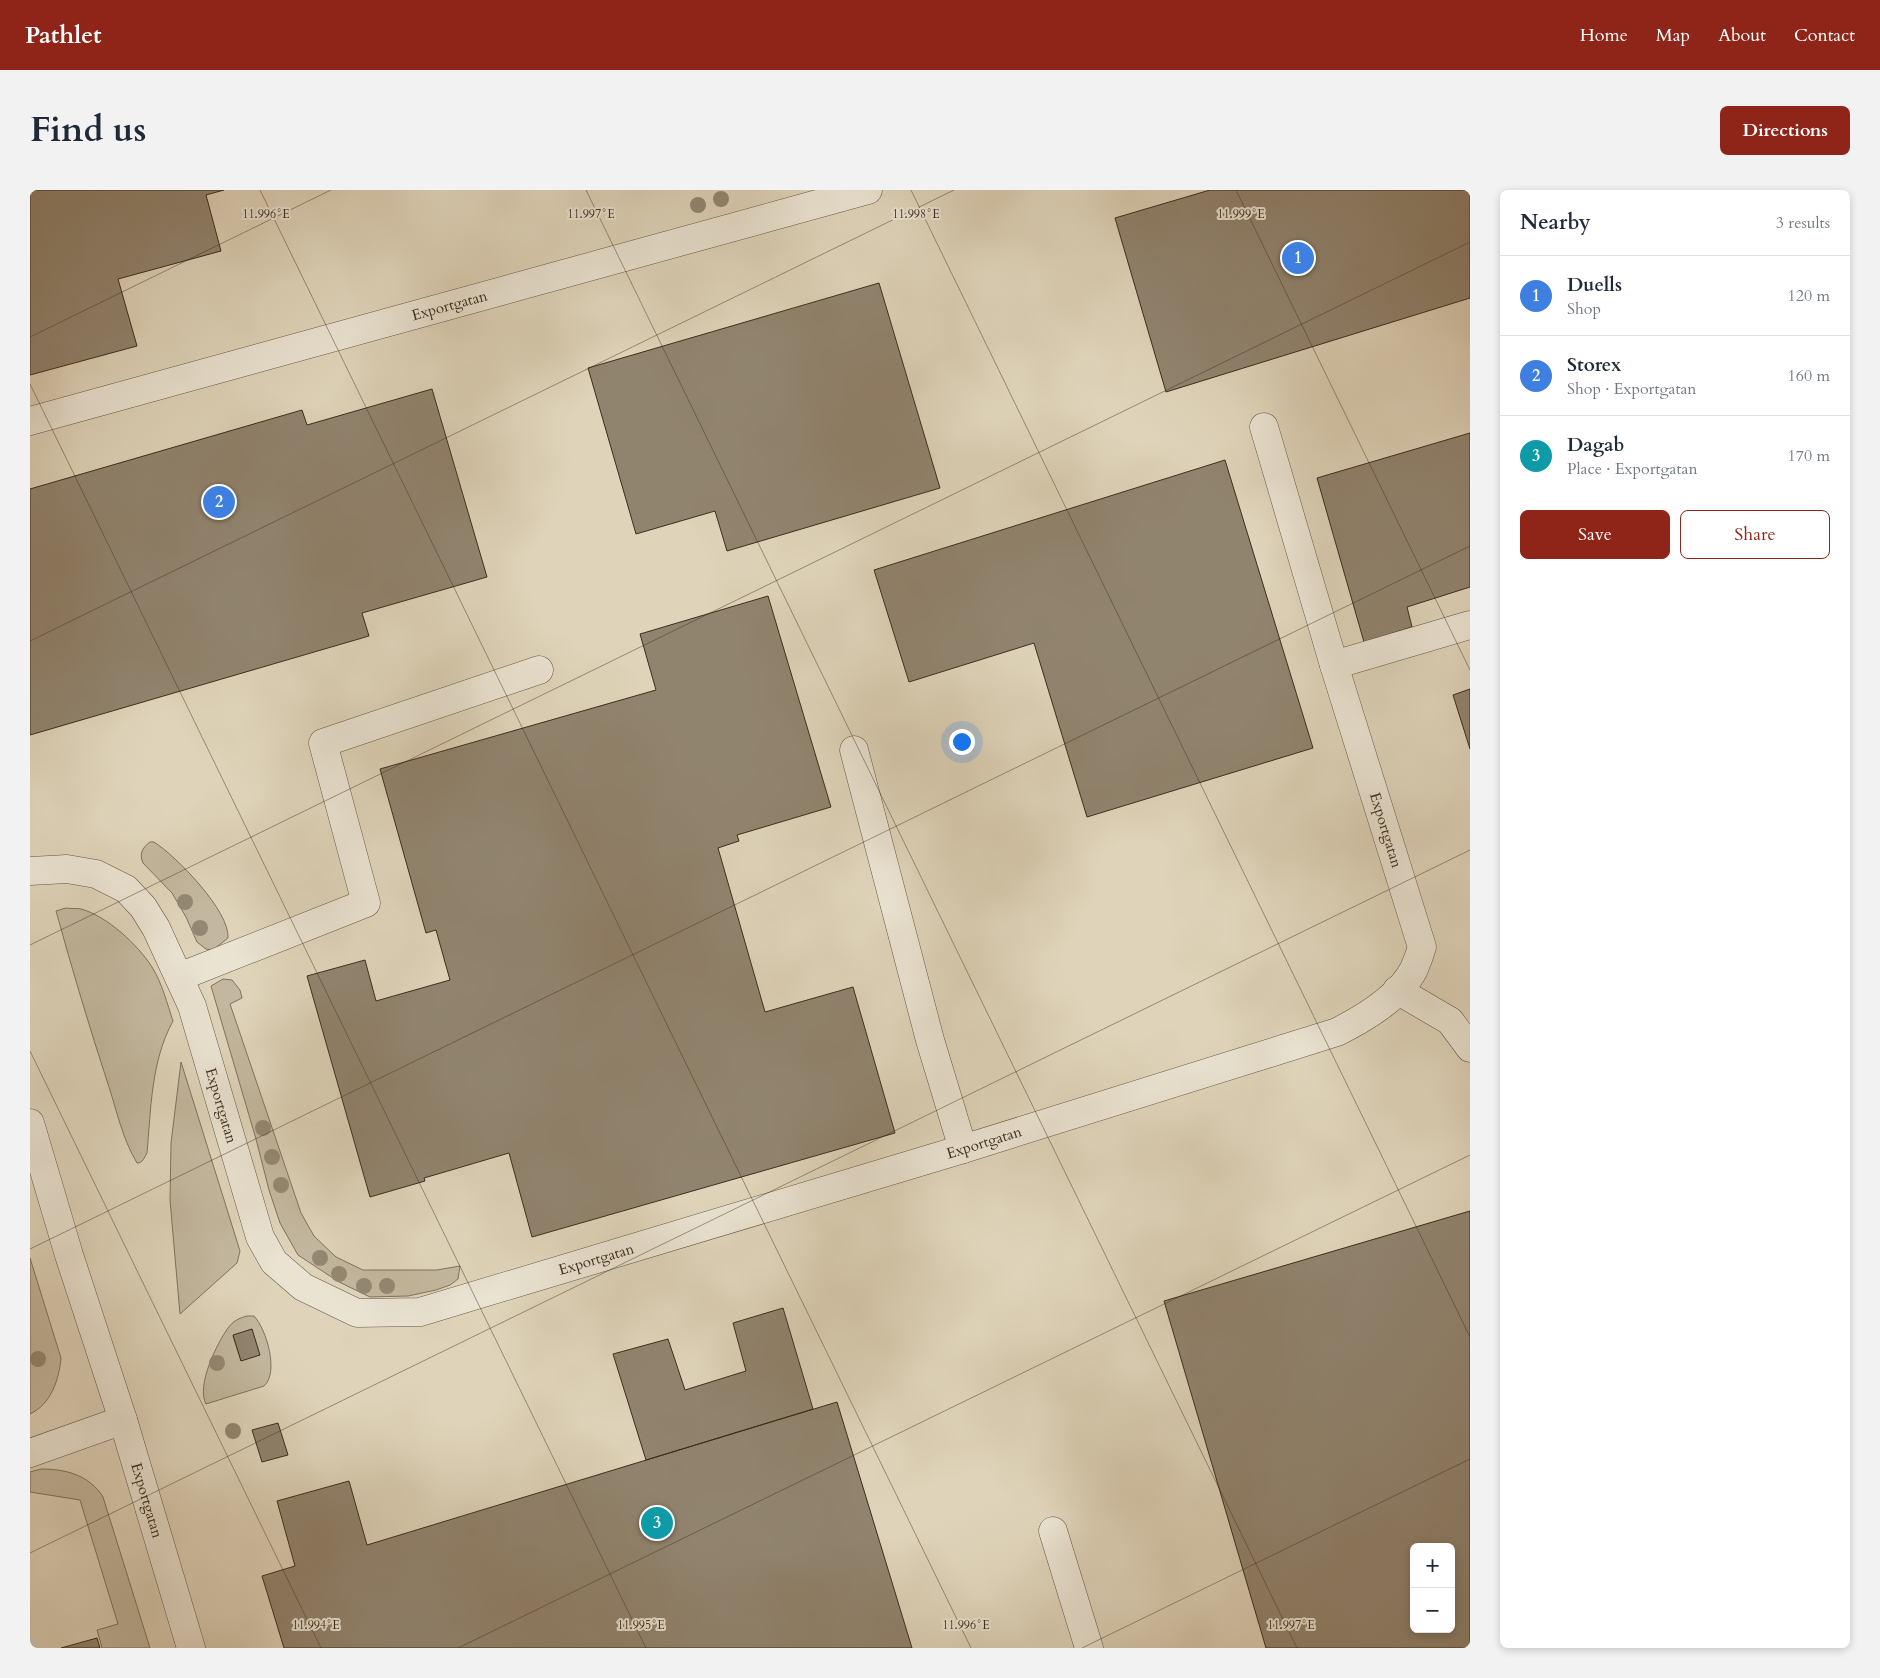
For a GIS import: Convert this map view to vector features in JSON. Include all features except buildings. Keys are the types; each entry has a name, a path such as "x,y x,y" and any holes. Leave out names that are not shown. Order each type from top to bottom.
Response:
{"street":[{"name":"Exportgatan","path":"30,421 868,190"},
{"name":"Exportgatan","path":"30,871 67,869 96,874 126,889 143,907 156,928 192,1006 260,1236 274,1262 303,1287 357,1313 420,1312 963,1149 1337,1032 1364,1019 1391,998 1405,981 1422,947 1334,665 1264,427"},
{"path":"1334,665 1470,625"},
{"path":"179,977 366,904 323,743 539,670"},
{"path":"854,750 930,1040 963,1149"},
{"path":"1405,981 1450,1021 1470,1048"},
{"name":"Exportgatan","path":"30,1123 69,1255 123,1420 191,1648"},
{"path":"30,1452 123,1420"},
{"path":"1053,1530 1089,1648"}],"shaded area":[{"path":"150,842 154,842 164,849 188,871 211,899 220,914 226,927 228,938 213,950 206,949 197,942 186,917 172,893 143,863 142,851"},
{"path":"66,908 81,909 101,918 121,932 139,950 159,980 173,1021 160,1052 156,1069 147,1153 139,1163 137,1163 132,1154 124,1134 68,954 56,911"},
{"path":"223,979 232,980 240,990 242,998 230,1004 301,1213 314,1236 336,1257 363,1270 437,1270 460,1266 458,1279 450,1285 436,1290 408,1296 370,1297 339,1282 298,1255 280,1223 269,1190 211,986"},
{"path":"181,1062 240,1251 237,1263 180,1314 170,1200 171,1143"},
{"path":"30,1258 61,1358 56,1383 49,1398 30,1414"},
{"path":"247,1316 254,1316 259,1322 267,1341 271,1362 271,1372 268,1380 264,1386 206,1404 204,1387 209,1365 214,1354 223,1335 230,1326 236,1320","holes":["252,1329 241,1361 233,1336"]},
{"path":"41,1469 59,1470 84,1478 103,1497 150,1648 102,1648 97,1630 118,1624 80,1500 30,1492 30,1472"}],"place":[{"name":"Duells","path":"1298,258"},
{"name":"Storex","path":"219,502"},
{"name":"Dagab","path":"657,1523"}]}
